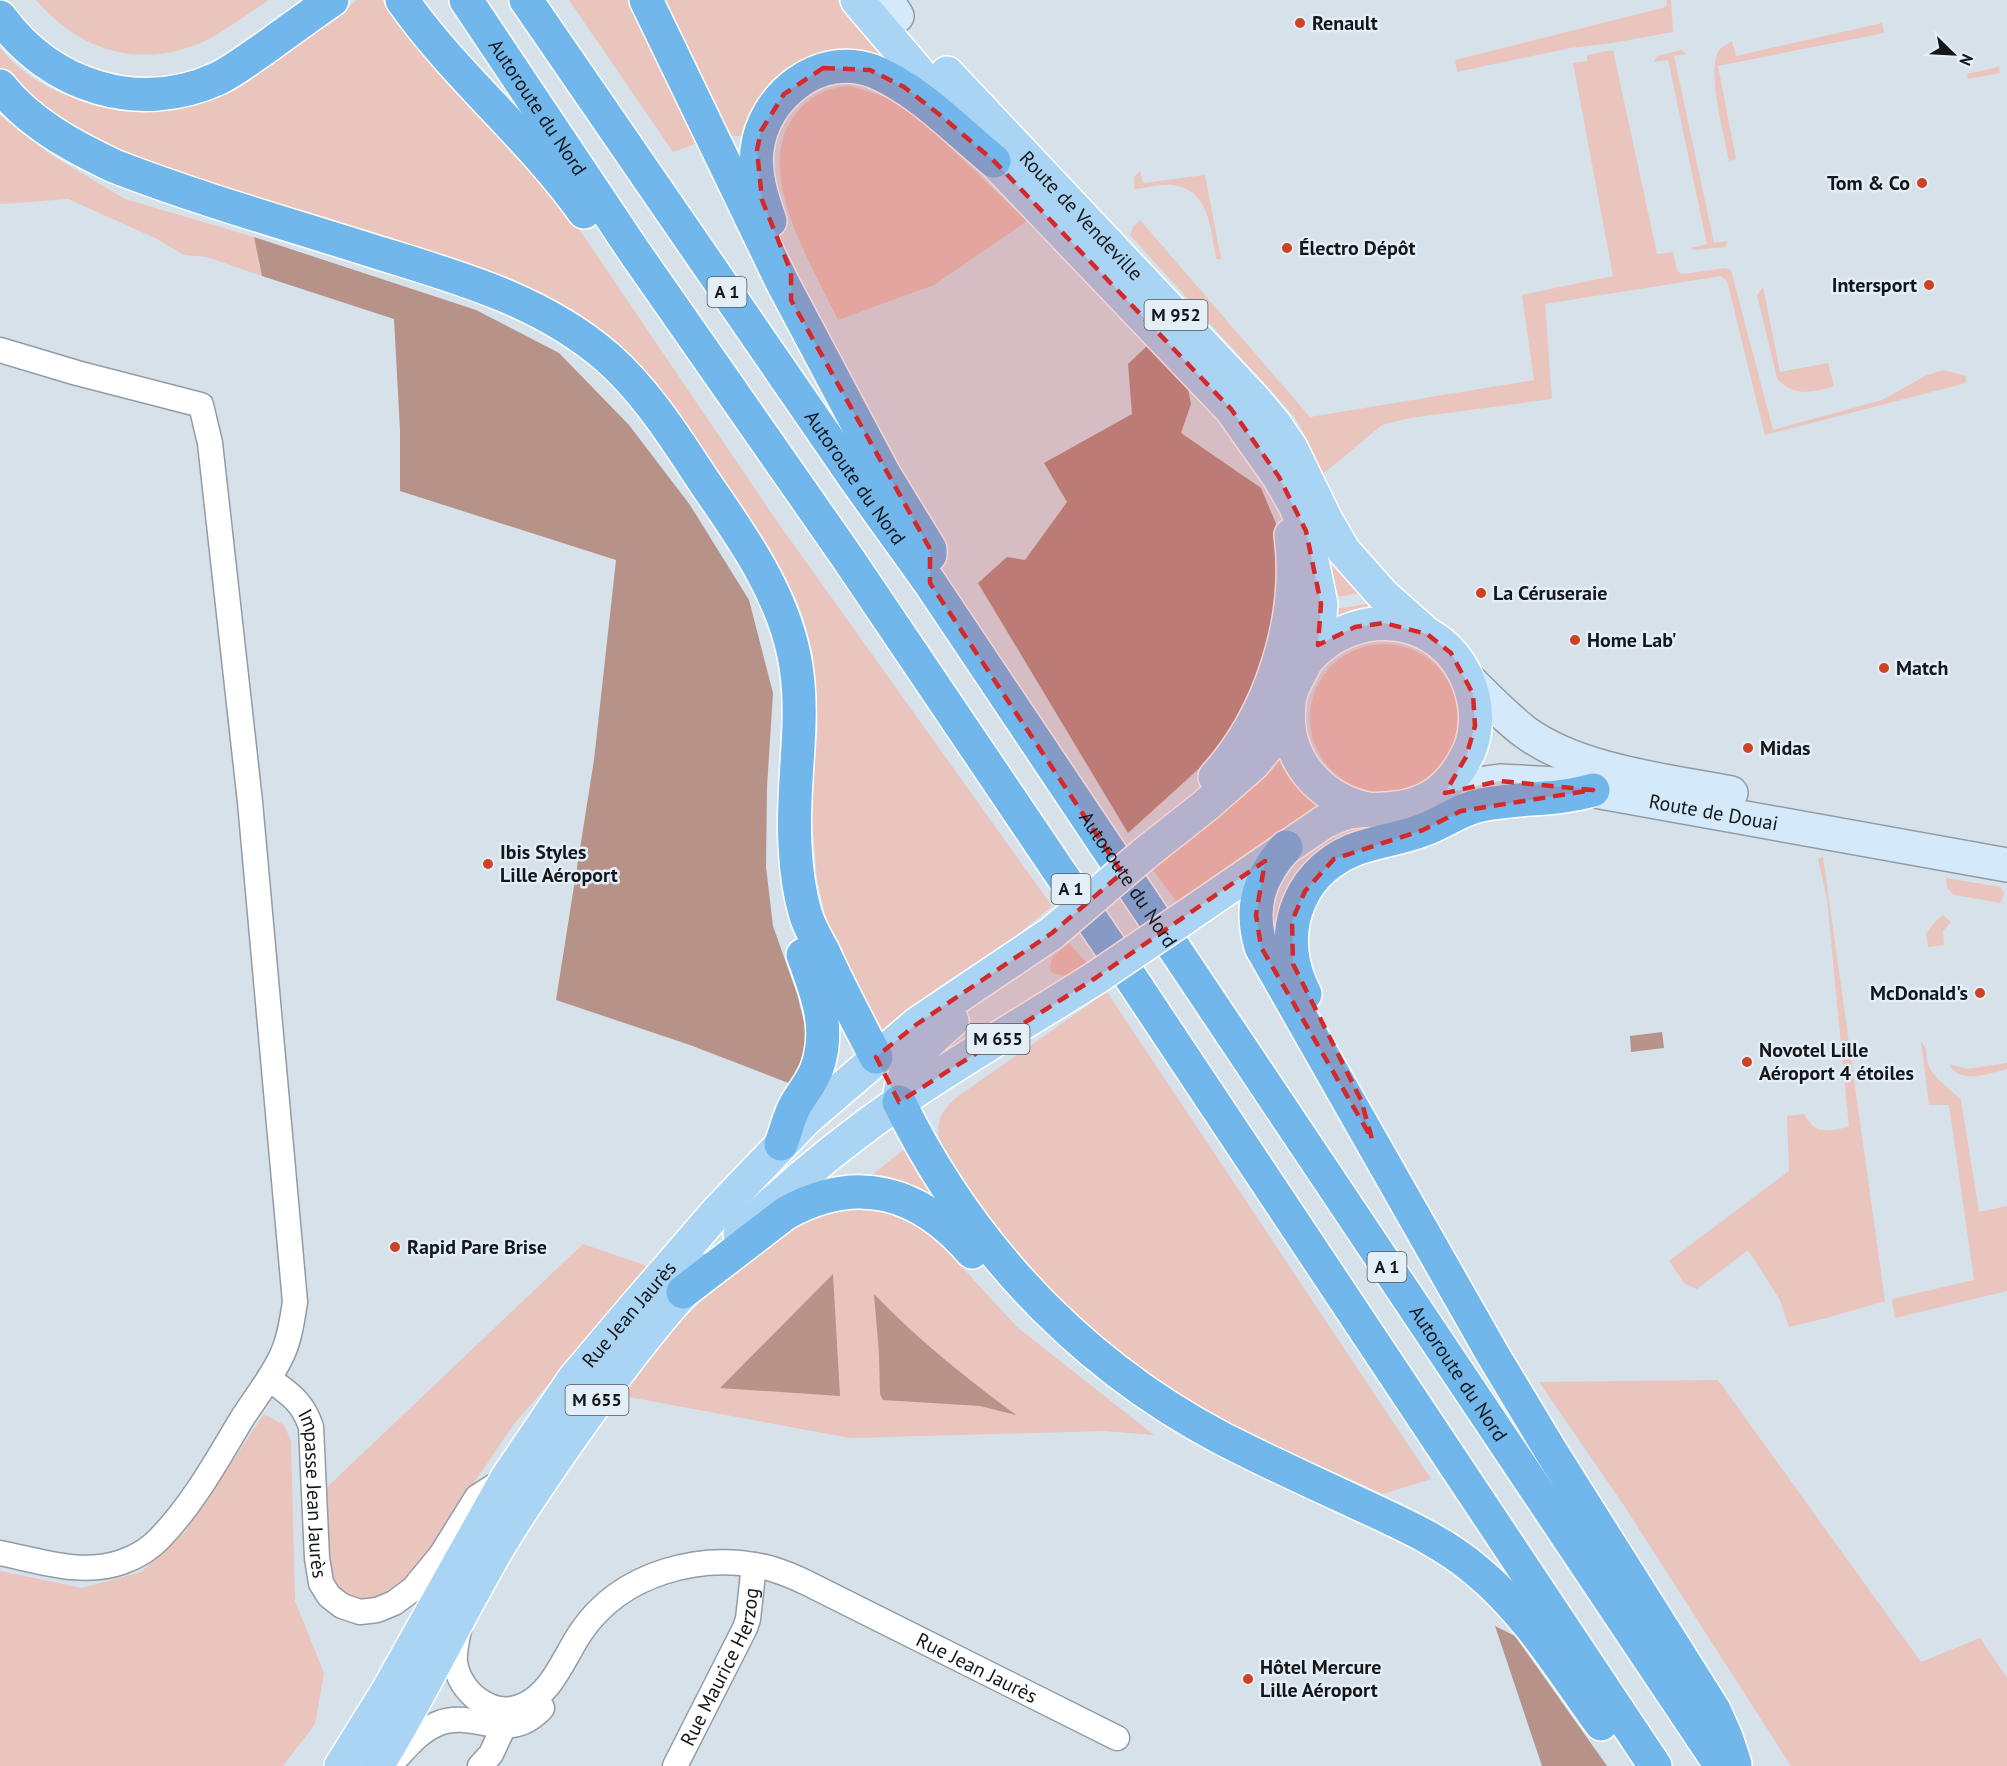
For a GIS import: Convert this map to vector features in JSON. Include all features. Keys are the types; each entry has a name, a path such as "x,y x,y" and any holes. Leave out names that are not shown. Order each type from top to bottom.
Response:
{"highway":[{"path":"14,0 35,25 67,51 107,68 153,73 181,69 219,53 301,0"},
{"path":"0,17 14,36 31,52 64,74 99,88 128,94 143,94 184,89 220,77 332,0"},
{"path":"402,0 430,39 457,70 550,169 605,242 633,250"},
{"name":"Autoroute du Nord","path":"466,0 633,250 815,509 1058,870 1654,1766"},
{"name":"Autoroute du Nord","path":"526,0 856,480 930,583 1721,1766"},
{"path":"646,0 791,300 884,474 930,549 930,583"},
{"path":"791,300 791,272 762,200 757,176 757,150 761,130 770,114 784,94 801,79 823,68 845,66 870,70 904,87 994,161"},
{"path":"0,86 37,122 87,153 114,166 450,275 509,297 548,316 579,335 608,358 635,386 661,417 736,528 760,569 787,629 793,653 800,705 795,801 798,876 807,917 839,987 876,1057"},
{"path":"1372,1139 1361,1100 1299,982 1293,964 1290,944 1292,921 1305,891 1319,871 1334,859 1373,843 1423,830 1461,811 1479,805 1501,802 1570,797 1593,790"},
{"path":"1286,847 1272,862 1261,885 1256,915 1257,932 1262,946 1493,1355 1714,1710 1735,1766"},
{"path":"781,1144 795,1106 817,1069 824,1032 819,996 797,941 807,917"},
{"path":"899,1102 917,1137 967,1218 997,1257 1064,1326 1128,1380 1170,1410 1248,1452 1419,1532 1446,1547 1477,1570 1504,1595 1529,1626 1632,1766"},
{"path":"683,1292 786,1213 804,1203 843,1192 879,1193 920,1206 938,1218 954,1232 1023,1310 1064,1326"}],"main road":[{"name":"Route de Vendeville","path":"857,0 994,161 1199,374 1231,409 1252,437"},
{"name":"Route de Vendeville","path":"889,5 974,102 1253,398 1291,448 1320,510 1344,551 1383,595 1427,634"},
{"path":"1143,855 1223,768 1242,743 1269,687 1286,635 1293,590 1290,530 1275,482 1252,437"},
{"name":"M 952","path":"1252,437 1295,504 1306,531 1312,555 1321,612 1319,628 1307,660"},
{"path":"1468,679 1476,710 1472,742 1466,757 1448,783 1421,802 1406,807 1374,810 1359,807 1330,795 1308,774 1299,761 1291,739 1288,716 1299,673 1307,660 1328,640 1354,627 1391,623 1427,634 1451,653 1468,679 1490,702 1526,733 1566,755 1676,782 2007,844"},
{"name":"M 655","path":"876,1057 917,1024 1052,933 1143,855 1205,806 1264,752 1280,726 1290,701"},
{"name":"Route de Douai","path":"1421,802 1478,784 1500,781 1556,784 2007,865"},
{"name":"M 655","path":"899,1102 1097,977 1324,822 1349,812 1374,810"},
{"path":"899,1102 900,1087 914,1057 1052,933"},
{"path":"876,1057 899,1102"},
{"name":"Rue Jean Jaurès","path":"340,1766 387,1692 507,1478 574,1379 717,1212 806,1119 876,1057"},
{"name":"Rue Jean Jaurès","path":"377,1766 496,1551 556,1459 637,1346 683,1292 791,1185 899,1102"}],"street":[{"path":"0,350 77,373 201,405 210,443 249,791 295,1302 290,1332 282,1356 269,1379 197,1491 159,1539 142,1554 111,1565 81,1569 0,1553"},
{"name":"Impasse Jean Jaurès","path":"269,1379 300,1404 311,1427 317,1558 321,1583 329,1596 342,1606 360,1612 377,1610 394,1603 413,1590 441,1555 477,1497 507,1478"},
{"name":"Rue Jean Jaurès","path":"508,1717 544,1690 582,1630 616,1596 649,1577 681,1567 710,1562 754,1565 807,1583 1117,1738"},
{"name":"Rue Maurice Herzog","path":"675,1766 745,1628 754,1565"},
{"path":"463,1610 455,1661 464,1686 477,1699 508,1717"},
{"path":"387,1766 393,1763 424,1731 439,1723 450,1720 508,1717"},
{"path":"480,1766 491,1754 508,1717"}],"highlighted area":[{"path":"823,68 870,70 904,87 940,115 994,161 1231,409 1279,477 1306,531 1321,604 1318,645 1355,627 1384,623 1427,634 1451,653 1473,694 1475,726 1466,757 1445,793 1500,781 1593,790 1461,811 1423,830 1334,859 1305,891 1292,921 1293,964 1361,1100 1372,1139 1261,947 1256,915 1265,861 1097,977 899,1102 876,1057 917,1024 1052,933 1122,873 930,583 930,549 791,300 791,272 762,200 757,150 761,131 784,94"}],"shaded area":[{"path":"36,0 269,0 211,38 162,54 139,55 116,52 74,33"},
{"path":"357,0 382,0 420,50 484,117 557,200 776,520 1052,906 1017,935 937,988 882,1031 847,971 826,919 817,879 811,805 818,727 813,655 804,620 794,594 775,558 635,366 153,167 89,138 14,87 0,67 0,48 28,74 60,93 126,110 164,110 199,102 232,89 294,49"},
{"path":"569,0 633,0 700,142 673,152"},
{"path":"663,0 837,0 880,51 875,58 759,101 742,136 730,136"},
{"path":"1667,0 1671,0 1673,32 1570,48 1457,72 1455,60 1666,7"},
{"path":"1882,23 1884,33 1718,66 1736,159 1729,161 1715,86 1716,58 1720,49 1732,41 1736,56"},
{"path":"1613,50 1657,254 1673,252 1677,271 1683,274 1725,268 1731,270 1773,430 1882,400 1925,376 1943,370 1966,376 1966,383 1765,435 1727,281 1721,276 1545,304 1552,399 1410,418 1382,425 1323,474 1294,416 1130,235 1133,227 1140,220 1310,417 1534,380 1522,295 1613,276 1573,63 1587,61 1587,55"},
{"path":"1682,50 1686,54 1674,56 1714,243 1727,241 1725,247 1694,250 1691,248 1707,244 1668,60 1654,62 1657,56"},
{"path":"1999,67 2000,73 1968,79 1967,74"},
{"path":"850,86 892,99 912,111 1027,221 934,285 838,320 790,216 782,187 780,160 785,134 798,111 809,100 821,93"},
{"path":"0,115 51,155 125,199 254,237 262,276 207,257 184,255 155,238 68,199 0,204"},
{"path":"1140,171 1143,183 1205,175 1221,259 1216,259 1206,212 1194,194 1172,185 1134,189 1134,177"},
{"path":"254,237 476,310 559,353 629,425 690,505 749,600 773,693 767,787 766,867 773,926 797,994 807,1034 804,1056 791,1084 690,1045 556,1000 594,760 616,560 400,491 400,430 394,319 262,276"},
{"path":"1763,287 1780,372 1828,363 1834,386 1803,392 1789,388 1777,378 1757,295"},
{"path":"1147,346 1188,389 1191,404 1181,433 1261,488 1280,533 1283,607 1257,692 1225,745 1128,833 978,583 1007,557 1025,560 1067,502 1044,463 1132,414 1128,364"},
{"path":"1316,525 1365,593 1331,597"},
{"path":"1373,603 1378,610 1338,620 1334,609"},
{"path":"1384,644 1412,650 1436,666 1452,690 1458,718 1452,746 1436,770 1412,786 1384,792 1356,786 1332,770 1316,746 1310,718 1316,690 1332,666 1356,650"},
{"path":"1281,750 1306,795 1323,810 1180,906 1153,870 1214,817"},
{"path":"1823,857 1885,1301 1789,1327 1780,1300 1748,1250 1697,1289 1685,1284 1669,1261 1789,1171 1787,1116 1804,1114 1813,1126 1823,1130 1849,1127 1827,899 1818,859"},
{"path":"1946,878 2000,887 2004,892 2001,903 1954,895 1947,888"},
{"path":"1943,915 1951,922 1943,931 1944,945 1928,947 1926,934"},
{"path":"1069,943 1091,968 1066,975 1051,972 1052,959"},
{"path":"1107,992 1431,1479 1383,1494 1210,1416 1147,1379 1058,1302 1017,1260 940,1144 938,1129 940,1118 957,1097"},
{"path":"1662,1032 1664,1048 1631,1052 1630,1036"},
{"path":"1921,1041 1931,1070 1961,1100 1979,1212 2007,1206 2007,1291 1895,1318 1892,1299 1974,1280 1949,1105 1929,1105"},
{"path":"2007,1063 2007,1069 1975,1076 1960,1075 1949,1064 1967,1069"},
{"path":"907,1147 947,1208 863,1182"},
{"path":"859,1208 879,1209 918,1225 939,1242 1017,1327 1154,1435 1104,1431 850,1438 618,1395 671,1330 723,1281 782,1232 821,1212"},
{"path":"583,1244 647,1266 514,1424 412,1578 394,1593 366,1602 343,1596 331,1575 323,1491"},
{"path":"833,1274 840,1396 720,1388"},
{"path":"874,1294 942,1357 1016,1415 980,1406 883,1400 880,1394"},
{"path":"1718,1380 1921,1662 1980,1638 2007,1678 2007,1766 1791,1766 1623,1504 1539,1382"},
{"path":"264,1414 284,1425 291,1441 295,1601 324,1673 315,1724 283,1766 0,1766 0,1571 82,1588 141,1572 185,1532"},
{"path":"1495,1626 1515,1636 1607,1766 1542,1766"}],"place":[{"name":"Renault","path":"1300,23"},
{"name":"Tom & Co","path":"1922,183"},
{"name":"Électro Dépôt","path":"1287,248"},
{"name":"Intersport","path":"1929,285"},
{"name":"La Céruseraie","path":"1481,593"},
{"name":"Home Lab'","path":"1575,640"},
{"name":"Match","path":"1884,668"},
{"name":"Midas","path":"1748,748"},
{"name":"Ibis Styles Lille Aéroport","path":"488,864"},
{"name":"McDonald's","path":"1980,993"},
{"name":"Novotel Lille Aéroport 4 étoiles","path":"1747,1062"},
{"name":"Rapid Pare Brise","path":"395,1247"},
{"name":"Hôtel Mercure Lille Aéroport","path":"1248,1679"}]}
